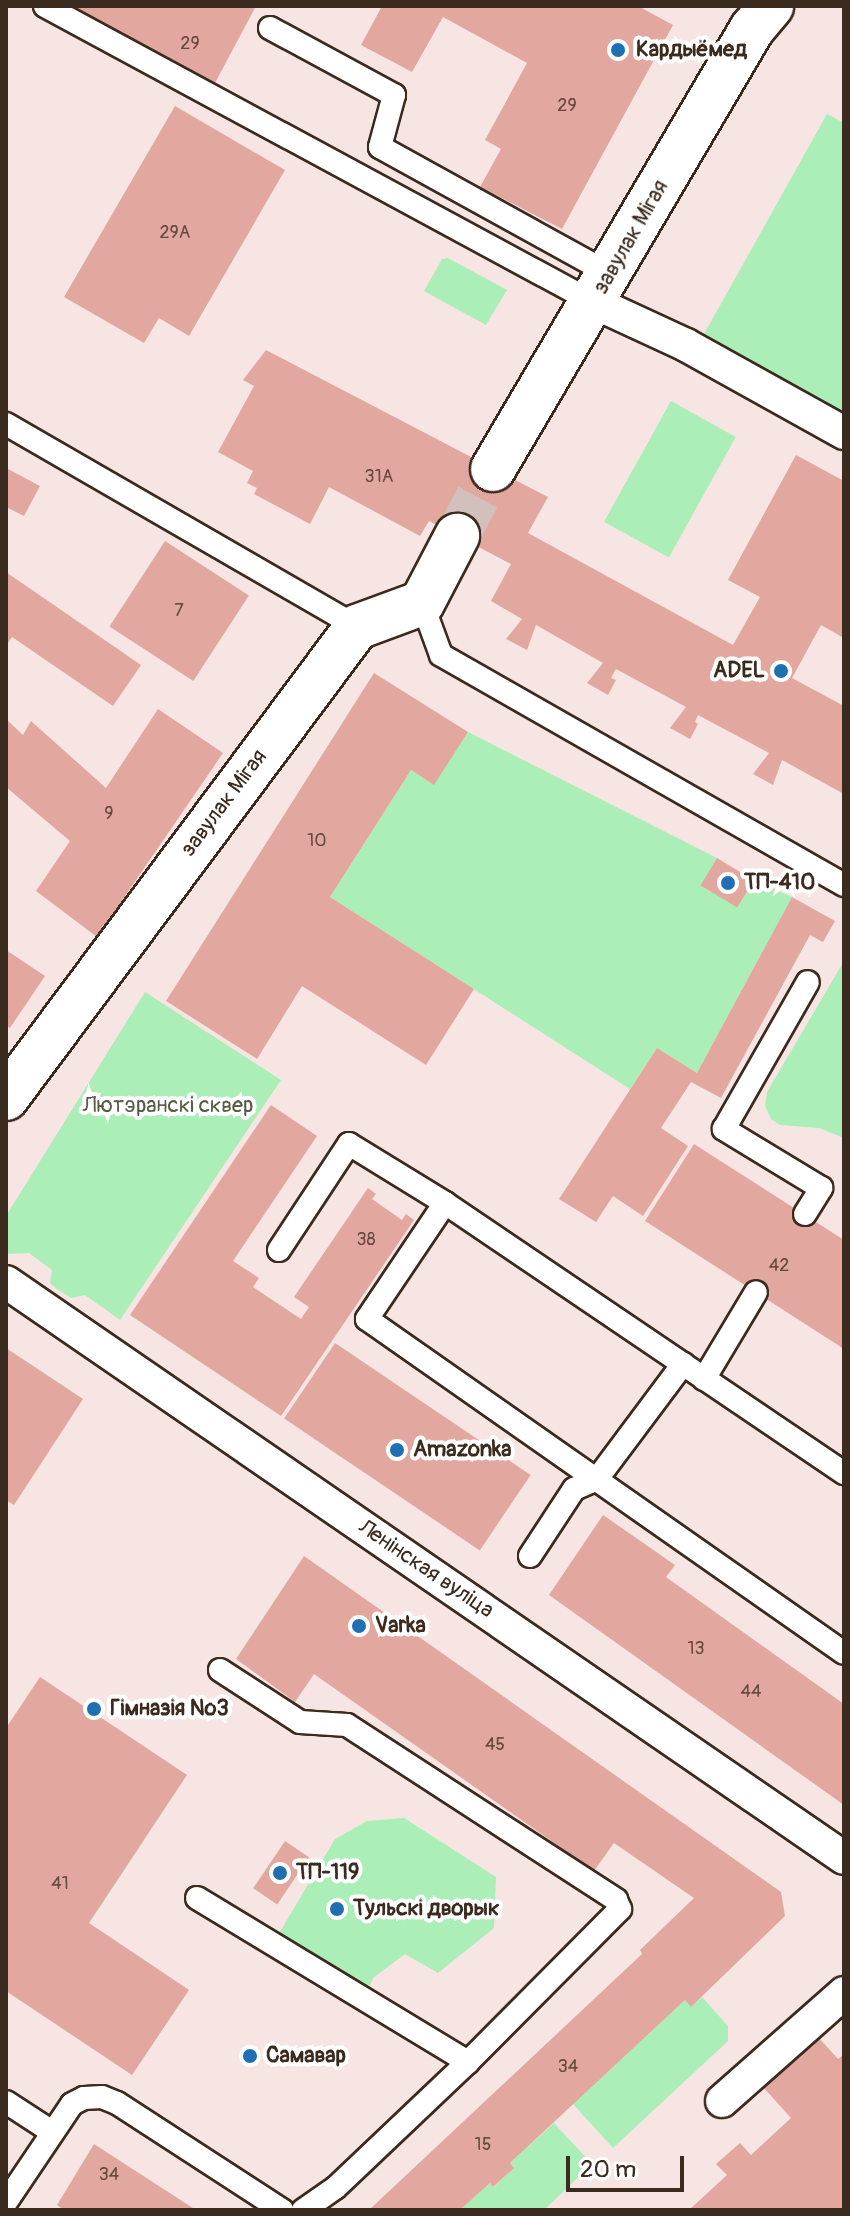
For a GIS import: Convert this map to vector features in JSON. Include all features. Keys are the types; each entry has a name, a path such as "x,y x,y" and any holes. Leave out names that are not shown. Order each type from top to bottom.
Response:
{"street":[{"name":"завулак Мігая","path":"493,469 752,29 771,6"},
{"path":"602,288 686,345 844,433"},
{"path":"357,627 422,603 457,536"},
{"name":"завулак Мігая","path":"6,1098 357,627"},
{"name":"Ленінская вуліца","path":"6,1282 844,1858"},
{"path":"722,2101 844,1993"}],"lane":[{"path":"45,6 602,288"},
{"path":"270,28 394,95 380,147 602,288"},
{"path":"6,424 357,627"},
{"path":"422,603 441,655 844,885"},
{"path":"805,1214 821,1188 724,1129 808,982"},
{"path":"279,1250 349,1144 445,1203 844,1473"},
{"path":"445,1203 367,1319 844,1653"},
{"path":"704,1379 756,1292"},
{"path":"530,1556 574,1489 597,1479 683,1364"},
{"path":"220,1670 300,1722 347,1725 616,1900 620,1909 468,2062 335,2188 303,2210"},
{"path":"197,1898 468,2062"},
{"path":"6,2202 72,2104 84,2098 102,2097 117,2103 282,2210"},
{"path":"6,2102 52,2132"}],"green space":[{"path":"827,114 844,123 844,421 699,343"},
{"path":"448,258 507,290 486,325 424,291 442,259"},
{"path":"671,401 736,437 669,558 604,522"},
{"path":"468,732 717,858 701,886 738,907 754,880 792,897 697,1073 657,1048 630,1089 330,897 411,770 434,784"},
{"path":"844,961 844,1138 819,1128 780,1125 771,1119 765,1106 767,1092"},
{"name":"Лютэранскі сквер","path":"145,992 281,1080 120,1320 85,1295 71,1298 57,1289 50,1283 52,1270 29,1253 6,1254 6,1216"},
{"path":"404,1818 496,1877 494,1928 438,1973 405,1954 373,1978 369,1987 278,1935 335,1839 367,1821"},
{"path":"702,1997 728,2026 728,2041 613,2148 573,2104 685,2000 691,2007"},
{"path":"554,2123 592,2164 544,2210 460,2210 490,2183 494,2187 513,2168 510,2163"}],"building":[{"path":"73,6 256,6 215,83"},
{"path":"382,6 638,6 673,25 562,229 480,187 501,149 485,140 527,63 443,17 412,72 361,45"},
{"path":"175,106 285,170 189,336 159,318 144,343 64,297"},
{"path":"266,350 548,497 528,533 733,645 760,597 728,580 796,455 844,481 844,638 821,625 792,678 844,706 844,794 782,760 773,785 753,774 769,753 698,715 695,722 698,724 690,739 670,728 686,707 616,669 611,678 616,680 608,695 587,683 603,663 536,625 527,650 506,639 522,619 491,601 511,564 429,521 420,536 329,487 310,524 254,494 257,488 247,483 253,471 218,452 254,386 243,380"},
{"path":"6,468 40,486 24,516 6,507"},
{"path":"165,541 249,595 193,681 109,627"},
{"path":"6,572 141,665 113,706 12,637 6,646"},
{"path":"374,673 468,732 434,785 411,770 330,897 474,989 426,1065 302,986 257,1059 166,1001"},
{"path":"158,709 223,753 97,937 36,891 70,841 6,787 6,719 23,735 31,721 106,788"},
{"name":"ТП-410","path":"717,858 754,880 737,908 701,885"},
{"path":"792,897 835,921 823,942 810,935 721,1098 691,1082 661,1128 688,1146 643,1216 613,1196 596,1222 559,1199 657,1048 697,1073"},
{"path":"6,950 45,976 10,1028 6,1025"},
{"path":"271,1105 317,1136 233,1261 259,1278 253,1287 301,1319 309,1307 294,1297 368,1188 376,1194 372,1199 402,1220 406,1214 414,1220 281,1416 130,1315"},
{"path":"694,1144 844,1240 844,1349 645,1221"},
{"path":"335,1343 531,1475 480,1550 284,1418"},
{"path":"6,1348 83,1399 14,1505 6,1500"},
{"path":"603,1515 675,1565 666,1577 844,1704 844,1805 549,1595"},
{"path":"304,1556 781,1892 785,1916 691,2007 685,2000 510,2163 514,2168 493,2187 490,2183 460,2210 369,2210 642,1954 640,1950 694,1898 614,1843 594,1871 314,1674 295,1702 236,1659"},
{"path":"40,1677 187,1775 89,1923 189,1990 132,2075 6,1991 6,1728"},
{"name":"ТП-119","path":"285,1841 309,1857 277,1904 253,1888"},
{"path":"819,2038 838,2059 844,2054 844,2210 689,2210 727,2175 716,2164 740,2143 751,2155 791,2118 764,2088"},
{"path":"94,2144 196,2210 64,2210 57,2205"}],"tunnel":[{"path":"457,536 493,469"}],"place":[{"name":"Кардыёмед","path":"618,50"},
{"name":"ADEL","path":"781,671"},
{"name":"ТП-410","path":"728,883"},
{"name":"Amazonka","path":"397,1450"},
{"name":"Varka","path":"359,1626"},
{"name":"Гімназія №3","path":"94,1709"},
{"name":"ТП-119","path":"280,1873"},
{"name":"Тульскі дворык","path":"337,1909"},
{"name":"Самавар","path":"250,2056"}]}
